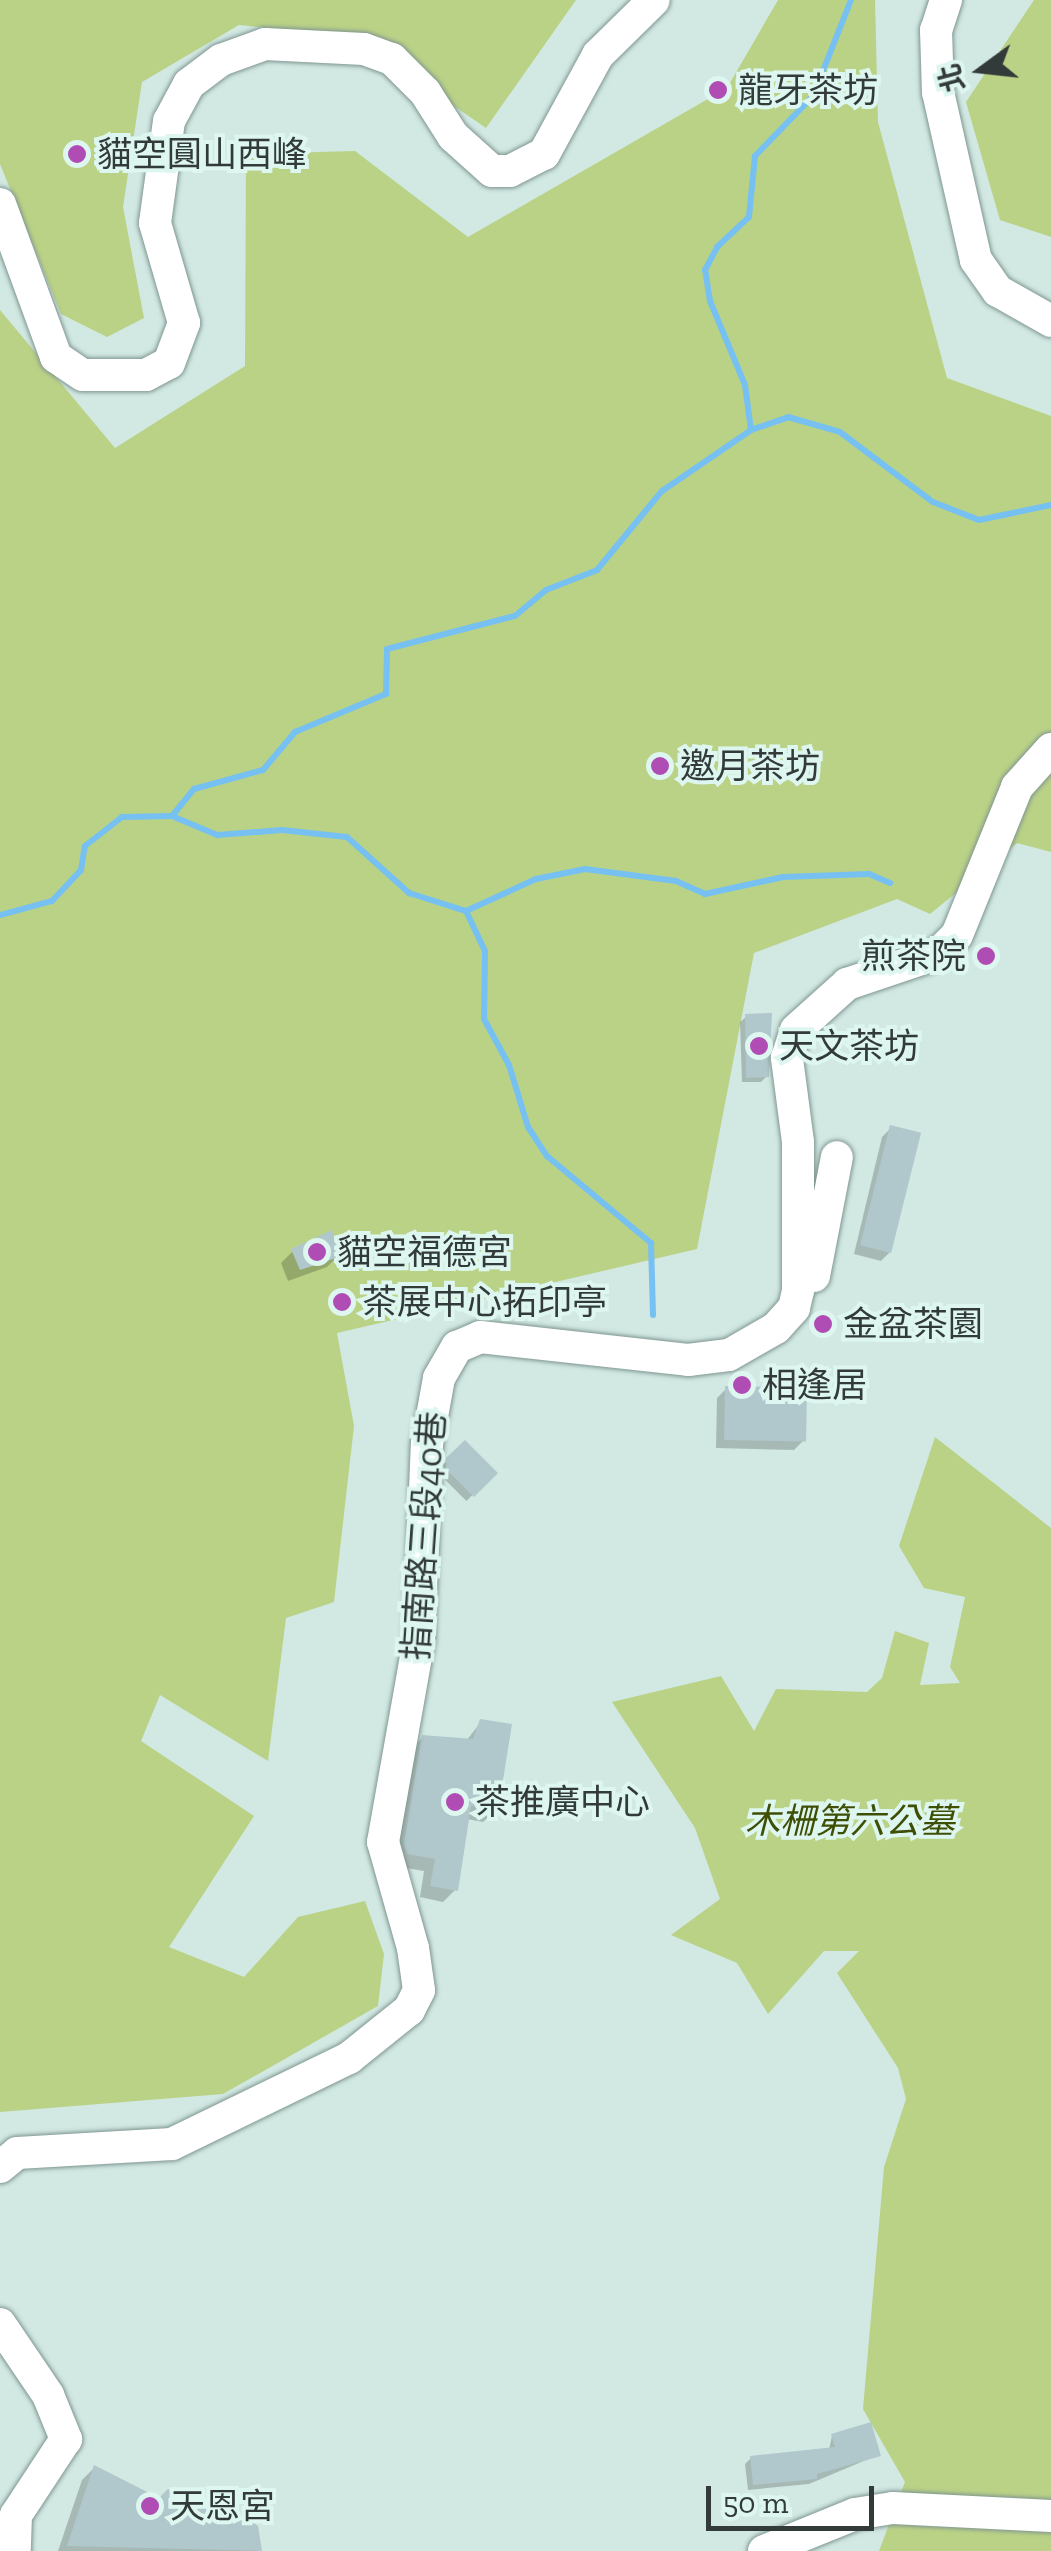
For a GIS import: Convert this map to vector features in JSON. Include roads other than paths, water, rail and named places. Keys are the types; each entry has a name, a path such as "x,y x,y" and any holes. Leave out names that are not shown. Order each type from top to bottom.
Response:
{"street":[{"path":"0,204 56,357 83,375 146,375 169,363 184,322 156,224 169,121 189,84 221,60 264,44 364,49 392,59 426,92 453,136 492,171 510,171 544,154 598,55 654,0"},
{"path":"946,0 936,30 938,92 976,260 998,292 1051,321"},
{"path":"836,1157 812,1301 794,1308 798,1142 786,1058 796,1030 848,984 939,953 957,935 1016,787 1051,749"},
{"name":"指南路三段40巷","path":"0,2167 17,2153 172,2144 349,2058 409,2010 418,1990 413,1948 383,1842 419,1639 434,1396 456,1347 480,1337 512,1337 688,1360 751,1345 794,1308"},
{"path":"0,2324 48,2395 66,2439 16,2515 15,2551"},
{"path":"764,2551 854,2514 894,2508 1051,2516"}],"waterway":[{"path":"751,430 745,385 710,301 705,270 717,247 749,217 755,156 813,96 851,0"},
{"path":"0,915 52,901 81,870 85,846 122,817 172,816 194,789 263,770 295,732 386,694 387,649 515,616 546,590 597,570 662,491 751,430 788,417 840,432 933,502 979,520 1051,505"},
{"path":"172,816 217,835 282,830 347,837 409,893 466,911 485,951 484,1019 509,1065 528,1127 547,1156 651,1243 653,1315"},
{"path":"466,911 536,879 585,869 676,881 705,894 783,877 869,874 890,883"}],"place":[{"name":"龍牙茶坊","path":"718,90"},
{"name":"貓空圓山西峰","path":"77,154"},
{"name":"邀月茶坊","path":"660,766"},
{"name":"煎茶院","path":"986,956"},
{"name":"天文茶坊","path":"759,1046"},
{"name":"貓空福德宮","path":"317,1252"},
{"name":"茶展中心拓印亭","path":"342,1302"},
{"name":"金盆茶園","path":"823,1324"},
{"name":"相逢居","path":"742,1385"},
{"name":"茶推廣中心","path":"455,1802"},
{"name":"天恩宮","path":"150,2506"}],"park label":[{"name":"木柵第六公墓","path":"850,1821"}]}
